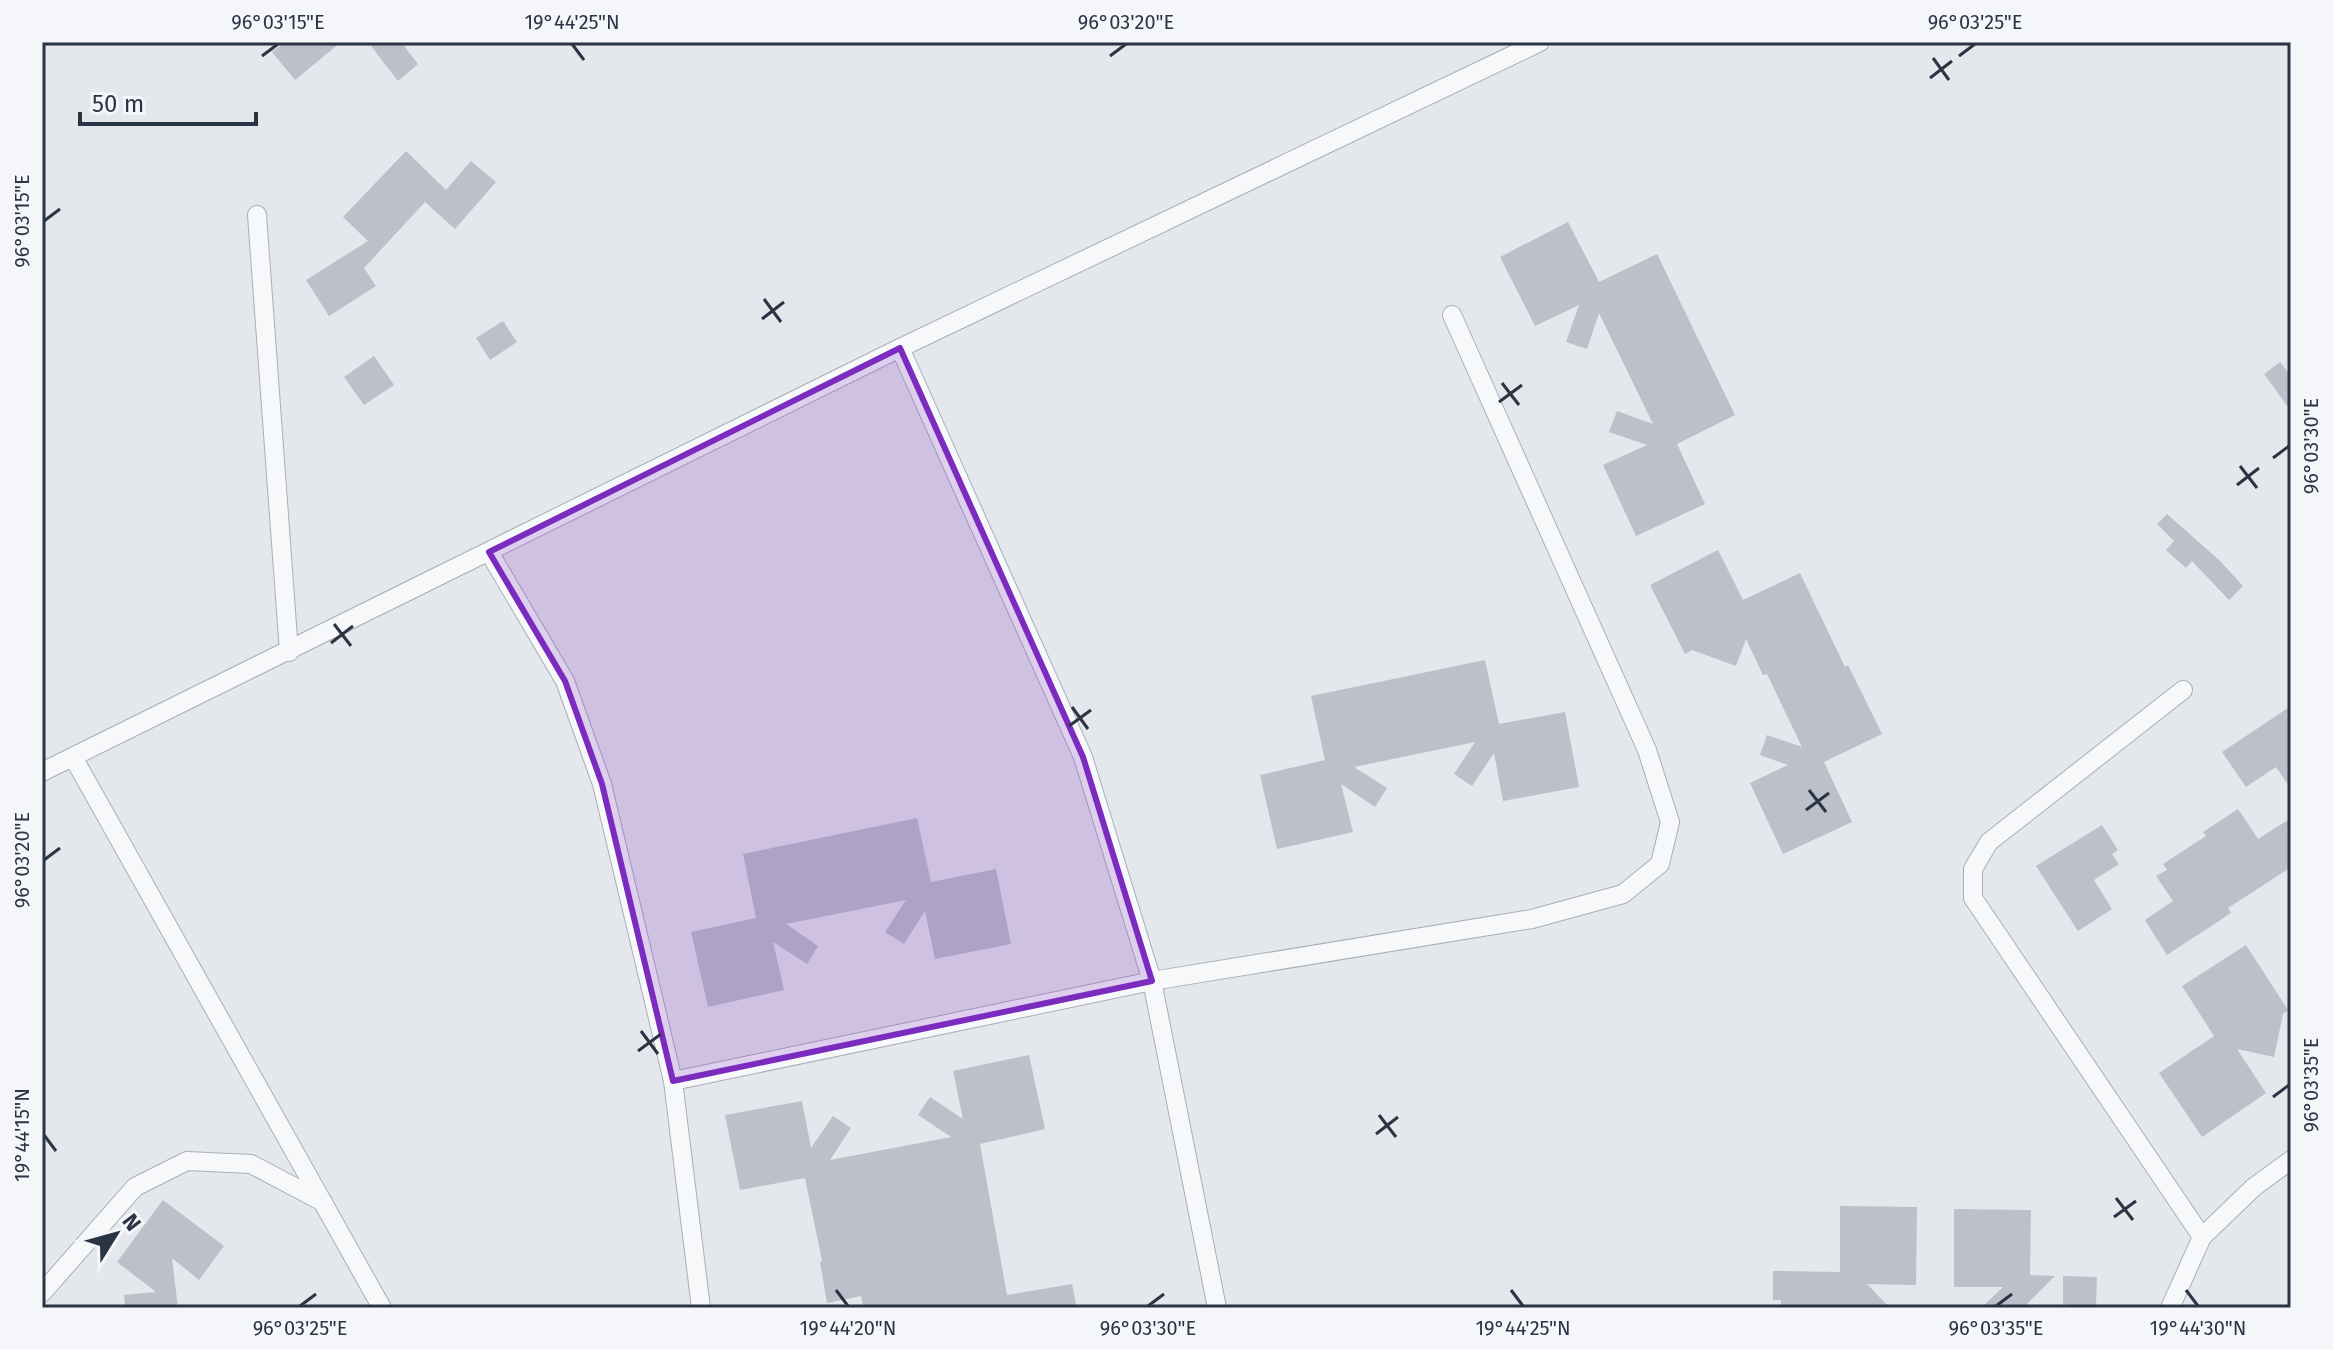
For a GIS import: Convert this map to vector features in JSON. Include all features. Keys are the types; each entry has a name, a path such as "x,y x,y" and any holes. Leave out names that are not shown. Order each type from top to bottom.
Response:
{"street":[{"path":"42,772 900,348 1540,42"},
{"path":"257,215 289,652"},
{"path":"673,1081 1152,981 1532,919 1623,894 1660,864 1670,822 1647,750 1452,315"},
{"path":"900,348 1083,757 1152,981 1217,1308"},
{"path":"489,552 565,681 597,769 673,1081 701,1308"},
{"path":"2183,690 1989,842 1973,869 1973,898 2202,1237"},
{"path":"73,757 382,1308"},
{"path":"2170,1308 2202,1237 2254,1187 2291,1160"},
{"path":"42,1293 135,1187 187,1161 251,1164 323,1202"}],"highlighted area":[{"path":"900,348 1083,757 1152,981 673,1081 602,784 565,681 489,552"}],"building":[{"path":"285,42 341,42 295,80 272,52"},
{"path":"368,42 401,42 418,64 398,81"},
{"path":"406,151 446,190 471,161 496,182 455,229 425,202 364,268 376,286 329,316 306,280 368,241 343,217"},
{"path":"1568,222 1599,282 1657,254 1735,415 1677,444 1705,504 1636,536 1603,465 1647,445 1609,432 1617,411 1653,424 1599,313 1587,349 1566,342 1579,305 1535,326 1500,257"},
{"path":"503,321 517,342 490,360 476,338"},
{"path":"374,356 394,385 364,405 344,377"},
{"path":"2280,362 2291,376 2291,411 2264,374"},
{"path":"2167,514 2243,586 2229,600 2192,561 2186,568 2166,550 2174,541 2157,524"},
{"path":"1718,550 1743,600 1800,573 1845,667 1848,665 1882,734 1824,762 1852,822 1783,854 1750,783 1788,765 1760,755 1767,735 1802,747 1767,674 1763,675 1746,639 1736,666 1692,650 1685,654 1650,585"},
{"path":"1485,660 1499,724 1565,712 1579,787 1503,801 1494,753 1472,786 1454,774 1475,742 1354,767 1387,788 1375,807 1341,784 1353,832 1277,849 1260,775 1325,760 1311,696"},
{"path":"2291,706 2291,789 2276,767 2246,787 2222,752"},
{"path":"2238,809 2258,839 2291,818 2291,867 2228,908 2231,913 2167,955 2145,920 2173,901 2156,876 2167,870 2163,864 2206,836 2203,832"},
{"path":"917,818 931,882 996,869 1011,944 935,959 925,911 904,944 885,932 906,900 786,924 818,946 807,964 773,942 784,990 708,1007 691,932 756,918 743,854"},
{"path":"2102,825 2118,850 2112,854 2119,864 2094,880 2112,909 2078,931 2036,866"},
{"path":"2246,945 2288,1010 2283,1014 2274,1057 2237,1049 2266,1093 2202,1137 2159,1073 2214,1036 2182,986"},
{"path":"1029,1055 1045,1129 980,1144 1007,1295 1072,1284 1077,1308 863,1308 861,1296 827,1303 805,1178 740,1190 725,1115 802,1101 811,1148 833,1116 851,1128 830,1160 951,1137 918,1115 930,1097 963,1119 953,1071"},
{"path":"163,1200 224,1246 199,1280 172,1258 178,1308 125,1308 124,1295 156,1292 117,1262"},
{"path":"1840,1206 1917,1207 1916,1285 1867,1284 1890,1308 1781,1308 1781,1300 1773,1300 1773,1271 1840,1272"},
{"path":"1954,1209 2031,1210 2030,1275 2055,1276 2023,1308 1981,1308 2003,1287 1954,1287"},
{"path":"2063,1276 2097,1277 2096,1305 2070,1308 2070,1305 2063,1304"}]}
